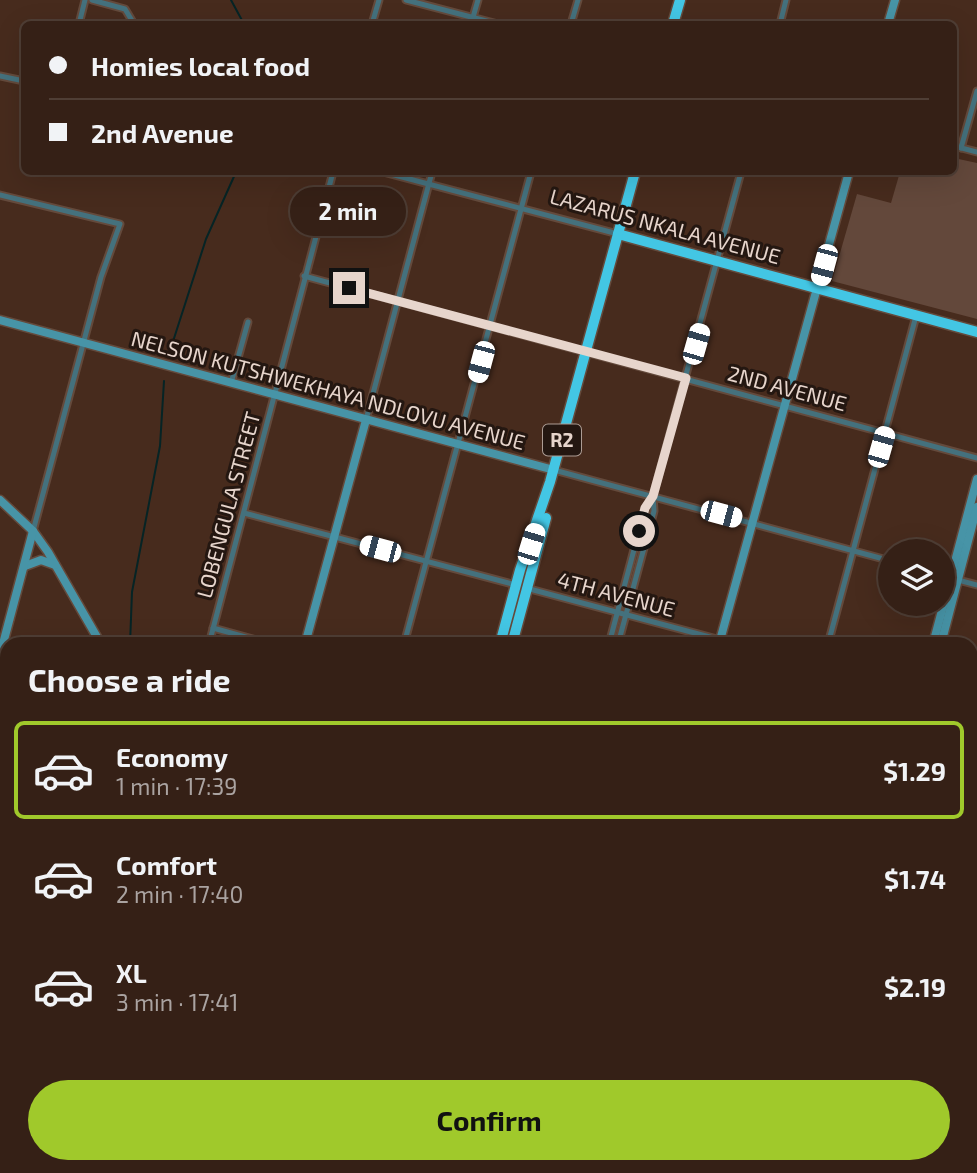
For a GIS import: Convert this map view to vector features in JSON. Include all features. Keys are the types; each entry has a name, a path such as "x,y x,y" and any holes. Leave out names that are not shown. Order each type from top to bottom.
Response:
{"highway":[{"path":"674,21 680,0"},
{"path":"620,234 634,175"},
{"name":"LAZARUS NKALA AVENUE","path":"620,234 977,332"},
{"name":"R2","path":"503,637 522,587 620,234"},
{"name":"R2","path":"513,637 522,587"}],"street":[{"path":"80,21 85,0"},
{"path":"92,0 125,9 132,21"},
{"path":"373,21 379,0"},
{"path":"406,0 472,21 478,0"},
{"path":"572,21 578,0"},
{"path":"781,21 786,0"},
{"path":"889,21 894,0"},
{"path":"0,76 21,80"},
{"path":"977,91 957,147 977,152"},
{"name":"LOBENGULA STREET","path":"211,637 332,175"},
{"name":"LAZARUS NKALA AVENUE","path":"394,175 620,234"},
{"path":"307,637 431,175"},
{"path":"406,637 530,175"},
{"path":"611,637 645,508 653,496 740,175"},
{"path":"722,637 848,175"},
{"path":"0,195 120,223 83,342 5,637"},
{"name":"2ND AVENUE","path":"304,276 977,458"},
{"path":"830,637 916,316"},
{"name":"NELSON KUTSHWEKHAYA NDLOVU AVENUE","path":"0,320 878,557"},
{"path":"231,383 248,322"},
{"path":"955,563 977,479"},
{"path":"620,637 654,511 653,496"},
{"path":"0,500 33,531 57,566 98,637"},
{"path":"955,567 977,507"},
{"name":"4TH AVENUE","path":"244,513 617,612 700,637"},
{"path":"25,566 41,560 57,566"},
{"path":"955,579 977,585"},
{"path":"935,637 941,616"},
{"path":"942,637 945,616"},
{"path":"213,628 246,637"}],"shaded area":[{"path":"957,159 977,163 977,319 832,281 857,194 891,203 899,175 957,175"}],"waterway":[{"path":"231,0 242,21"},
{"path":"168,357 206,239 235,175"},
{"path":"130,637 132,592 160,446 164,381"}],"route":[{"path":"349,288 686,378 653,496 645,508 639,531"}]}
